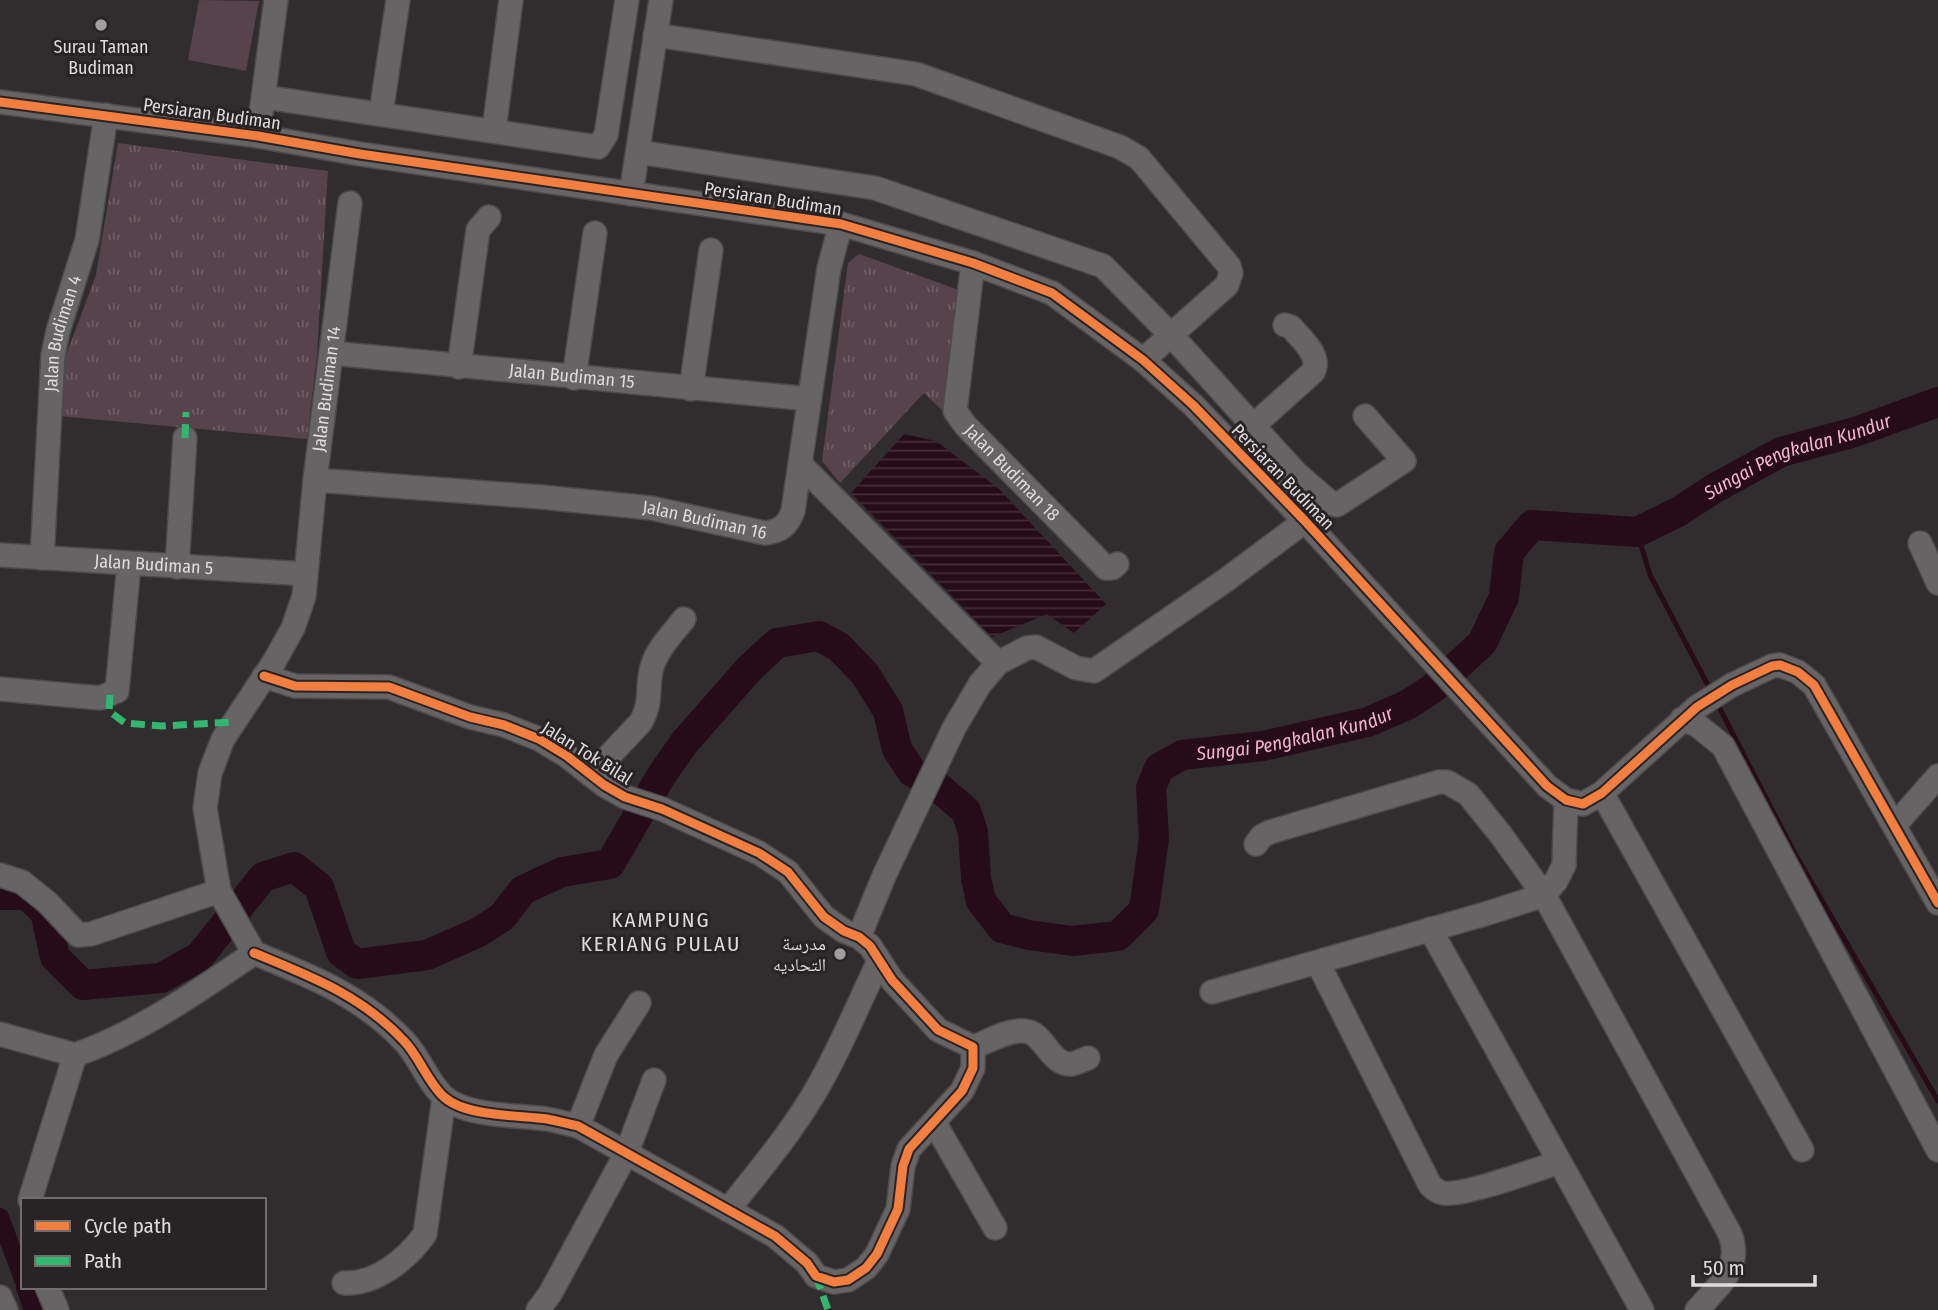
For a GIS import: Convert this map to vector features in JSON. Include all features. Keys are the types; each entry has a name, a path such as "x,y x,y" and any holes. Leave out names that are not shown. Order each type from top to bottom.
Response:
{"street":[{"path":"258,136 276,0"},
{"path":"381,113 398,0"},
{"path":"494,130 511,0"},
{"path":"264,97 598,147 604,142 627,0"},
{"path":"631,194 661,0"},
{"path":"655,35 916,74 1130,151 1208,239 1229,266 1231,273 1227,285 1143,360"},
{"name":"Persiaran Budiman","path":"0,102 258,136 360,154 841,224 973,263 1052,293 1143,360 1194,405 1468,697 1547,786 1566,800"},
{"name":"Jalan Budiman 4","path":"41,558 53,355 87,240 106,115"},
{"path":"638,152 875,188 1103,266 1172,336 1296,473 1327,501 1338,505 1404,461 1365,416"},
{"name":"Jalan Budiman 14","path":"251,949 224,899 209,843 205,808 210,773 223,739 293,628 304,596 315,480 349,203"},
{"path":"459,367 478,230 489,217"},
{"name":"Jalan Budiman 16","path":"315,480 651,508 765,533 777,531 786,525 791,517 829,268 841,224"},
{"path":"574,378 595,233"},
{"path":"691,389 711,250"},
{"name":"Jalan Budiman 18","path":"973,263 955,411 966,426 1106,568 1117,564"},
{"path":"1253,426 1313,372 1316,366 1316,358 1291,327 1285,324"},
{"name":"Jalan Budiman 15","path":"331,354 810,399"},
{"path":"177,567 185,438"},
{"path":"801,465 999,663"},
{"path":"1088,1058 1070,1064 1060,1060 1036,1035 1027,1030 1015,1031 973,1047 938,1030 892,980 870,946 859,937 938,761 979,684 999,663 1027,648 1036,647 1076,667 1094,671 1226,580 1304,521"},
{"path":"1920,543 1938,583"},
{"name":"Jalan Budiman 5","path":"0,555 306,574"},
{"path":"0,689 100,698 117,691 129,564"},
{"path":"591,775 641,722 650,696 652,667 657,655 684,619"},
{"path":"1212,992 1544,895 1556,881 1564,865 1566,800 1583,804 1602,793 1690,713 1732,685 1772,666 1780,665 1798,672 1814,685 1938,903"},
{"name":"Jalan Tok Bilal","path":"264,676 295,686 389,687 539,739 568,756 604,785 639,803 662,809 737,842 788,872 824,916 844,931 859,937"},
{"path":"1690,713 1697,725 1723,747 1938,1150"},
{"path":"1895,825 1938,776"},
{"path":"1256,844 1262,836 1270,832 1447,782 1468,794 1544,895 1731,1234 1735,1255 1732,1267 1697,1310"},
{"path":"1602,793 1802,1150"},
{"path":"0,875 22,882 48,903 78,935 91,934 224,899"},
{"path":"1430,929 1642,1310"},
{"path":"0,1034 75,1055 101,1046 160,1015 251,949 351,996 381,1019 406,1042 444,1098 490,1114 547,1119 578,1126 775,1236 807,1264 816,1276 834,1282 848,1280 866,1268 877,1254 898,1209 903,1166 909,1149 962,1091 973,1068 973,1047"},
{"path":"728,1210 792,1128 813,1096 879,961"},
{"path":"1318,963 1430,1185 1435,1190 1446,1194 1497,1183 1559,1162"},
{"path":"578,1126 606,1055 639,1003"},
{"path":"31,1198 75,1055"},
{"path":"538,1310 550,1294 627,1152 654,1080"},
{"path":"344,1283 356,1284 380,1274 413,1250 425,1234 444,1098"},
{"path":"934,1122 995,1228"},
{"path":"48,1289 57,1310"},
{"path":"0,1297 6,1310"}],"green space":[{"path":"199,0 259,1 246,71 188,60"},
{"path":"118,143 328,171 317,354 307,439 59,416 65,358 96,275"},
{"path":"859,254 959,290 943,411 924,393 840,483 822,461 848,263"}],"shaded area":[{"path":"904,434 936,441 999,489 1106,604 1074,633 1047,614 992,637 851,493"}],"waterway":[{"name":"Sungai Pengkalan Kundur","path":"0,895 27,895 45,912 55,957 83,985 161,978 199,957 263,877 294,867 319,887 341,952 357,964 427,955 479,932 502,917 523,890 562,872 610,864 661,776 684,743 749,669 777,643 819,636 839,647 865,674 888,711 897,749 912,772 938,787 966,811 973,832 976,878 981,901 1002,928 1072,941 1118,936 1144,910 1154,838 1151,788 1159,768 1182,755 1263,746 1368,722 1407,705 1432,689 1482,643 1504,597 1509,552 1532,525 1637,532 1678,512 1715,488 1781,452 1855,432 1938,402"},
{"path":"1637,532 1650,575 1711,691"},
{"path":"1717,703 1794,852 1938,1101"},
{"path":"0,1217 21,1274"},
{"path":"26,1289 33,1310"}],"marked path":[{"path":"185,438 186,412"},
{"path":"110,695 109,711 125,723 162,726 233,722"},
{"path":"816,1276 828,1310"}],"cycle path":[{"path":"0,102 258,136 360,154 841,224 973,263 1052,293 1143,360 1193,405 1305,521 1547,786 1566,800 1583,804 1602,793 1697,707 1732,685 1772,666 1780,665 1798,672 1814,685 1938,903"},
{"path":"254,953 334,988 370,1011 404,1041 438,1091 454,1104 479,1112 547,1119 578,1126 775,1236 807,1263 816,1276 834,1282 848,1280 866,1268 877,1254 898,1209 903,1166 909,1149 962,1091 973,1068 973,1047 938,1030 892,980 870,946 824,917 788,872 759,853 662,809 625,797 539,739 504,725 470,717 389,687 295,686 264,676"}],"place":[{"name":"Surau Taman Budiman","path":"101,25"},
{"name":"مدرسة التحاديه","path":"840,954"}],"district":[{"name":"KAMPUNG KERIANG PULAU","path":"661,932"}]}
